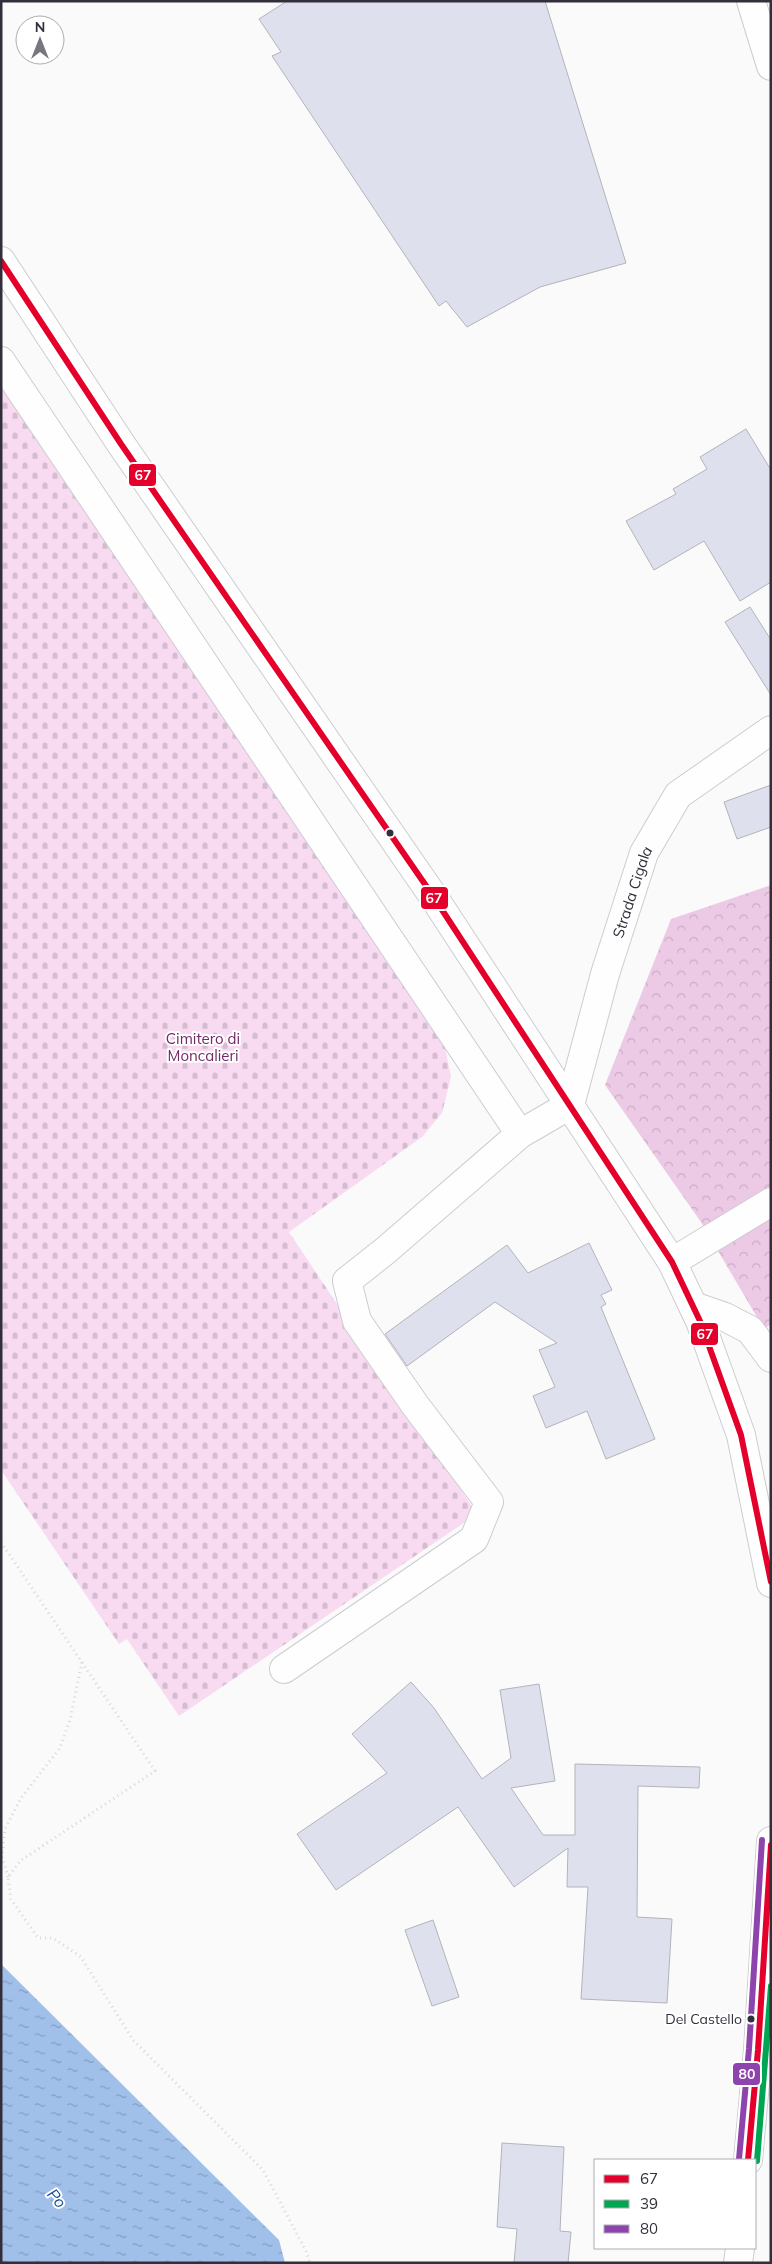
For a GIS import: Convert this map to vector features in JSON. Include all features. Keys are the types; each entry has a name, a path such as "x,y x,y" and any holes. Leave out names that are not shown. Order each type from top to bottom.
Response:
{"main road":[{"path":"751,1 771,66"},
{"path":"1,262 121,444 431,893 672,1262 707,1338 741,1435 771,1583"},
{"path":"1,360 520,1134"},
{"name":"Strada Cigala","path":"570,1105 605,974 644,853 678,795 771,730"},
{"path":"284,1669 474,1539 489,1502 415,1405 357,1321 347,1281 385,1251 520,1134 570,1105"},
{"path":"672,1262 771,1202"},
{"path":"693,1306 725,1317 750,1330 771,1358"},
{"path":"748,2159 758,2050 771,1841"},
{"path":"738,2263 740,2249"}],"path":[{"path":"1,1542 155,1771 20,1861 8,1878"},
{"path":"82,1662 70,1720 60,1748 20,1798 5,1829 2,1857 11,1899 38,1938 53,1938 80,1958 133,2040 263,2170 306,2251 310,2263"}],"green space":[{"name":"Cimitero di Moncalieri","path":"1,387 444,1042 451,1077 442,1113 422,1137 289,1232 477,1514 179,1716 127,1639 119,1644 1,1470"},
{"path":"771,885 771,1324 764,1329 701,1222 605,1085 671,919"}],"water":[{"name":"Po","path":"1,1964 279,2240 285,2263 1,2263"}],"building":[{"path":"287,1 545,1 626,263 540,287 467,327 446,301 439,306 272,56 281,52 259,19"},
{"path":"746,429 771,470 771,582 740,601 704,541 654,570 626,521 676,494 673,489 707,469 700,457"},
{"path":"750,607 771,640 771,695 725,622"},
{"path":"771,785 771,827 737,839 724,802"},
{"path":"589,1243 612,1290 601,1295 606,1304 601,1307 655,1439 606,1459 587,1411 546,1428 533,1396 555,1387 539,1350 557,1343 495,1302 407,1366 385,1334 507,1245 528,1273"},
{"path":"411,1682 434,1708 482,1779 511,1758 500,1690 539,1684 555,1781 511,1788 543,1835 575,1835 575,1764 700,1767 699,1788 638,1786 637,1917 672,1919 667,2003 581,1999 588,1887 567,1887 568,1848 514,1887 458,1807 336,1890 297,1834 387,1773 352,1734"},
{"path":"433,1920 459,1997 432,2006 405,1930"},
{"path":"502,2143 564,2147 560,2231 571,2232 568,2263 514,2263 517,2229 497,2227"}],"transit line":[{"name":"67","path":"1,261 121,444 431,893 672,1262 700,1321 741,1435 771,1582"},
{"name":"80","path":"739,2159 749,2049 762,1840"},
{"name":"67","path":"748,2159 758,2050 771,1845"},
{"name":"39","path":"757,2161 771,1986"}],"place":[{"name":"Del Castello","path":"751,2019"}]}
